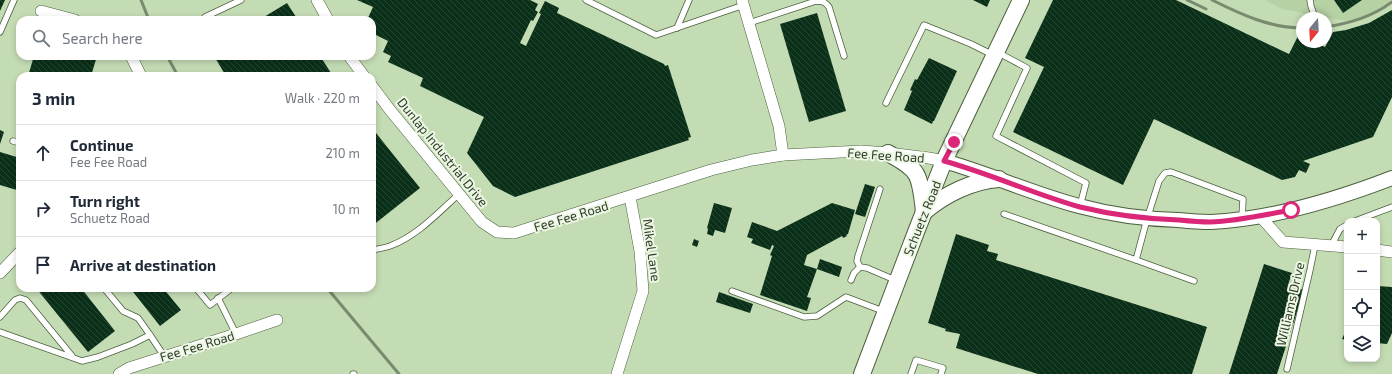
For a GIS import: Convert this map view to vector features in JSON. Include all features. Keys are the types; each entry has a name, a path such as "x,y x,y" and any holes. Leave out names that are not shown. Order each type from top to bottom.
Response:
{"main road":[{"name":"Schuetz Road","path":"862,374 944,161 1021,0"},
{"path":"888,153 905,162 916,175 924,212"},
{"path":"924,212 931,206 964,187 989,180 1000,180"}],"street":[{"path":"317,0 326,16"},
{"path":"743,3 779,126 783,156"},
{"path":"41,11 60,16"},
{"path":"133,60 139,72"},
{"path":"352,60 361,72"},
{"name":"Dunlap Industrial Drive","path":"376,91 482,222 497,232"},
{"name":"Fee Fee Road","path":"497,232 514,233 711,170 752,160 783,156 860,151 888,153 944,161 1039,194 1080,206 1118,215 1147,219 1210,222 1260,216 1291,210 1355,192 1392,178"},
{"name":"Mikel Lane","path":"617,374 643,291 643,274 640,251 630,197"},
{"path":"1260,216 1283,242 1344,247"},
{"path":"1380,250 1392,252"},
{"path":"0,273 16,256"},
{"name":"Fee Fee Road","path":"118,374 129,368 164,356 277,320"}],"lane":[{"path":"0,32 14,0"},
{"path":"206,16 241,0"},
{"path":"588,0 656,35 743,3"},
{"path":"676,28 689,0"},
{"path":"1310,0 1313,12"},
{"path":"749,22 816,1 822,1 829,7 844,56"},
{"path":"886,103 924,25 1027,68 996,136 1086,183 1080,206"},
{"path":"1136,260 1159,181 1166,173 1171,172 1243,199 1242,219"},
{"path":"860,267 857,261 858,256 880,189"},
{"path":"376,249 390,246 408,237 429,222 459,194"},
{"path":"1363,218 1392,207"},
{"path":"1004,214 1194,281"},
{"path":"1331,246 1340,229 1344,227"},
{"name":"Williams Drive","path":"1287,369 1315,245"},
{"path":"851,280 854,273 860,267"},
{"path":"860,267 868,268 898,280"},
{"path":"732,291 804,317 818,316 846,297 886,312"},
{"path":"107,292 123,311 138,318 164,356"},
{"path":"199,292 210,305 226,292"},
{"path":"0,317 15,300 20,298 26,300 73,357"},
{"path":"218,298 236,334"},
{"path":"0,332 82,361 91,360 132,344 150,335"},
{"path":"911,374 916,360 943,368 941,374"}],"shaded area":[{"path":"1265,0 1392,0 1392,2 1372,14 1351,22 1332,18 1332,12 1298,12 1282,9"}],"building":[{"path":"0,0 5,0 0,11"},
{"path":"357,0 530,0 538,4 535,10 538,12 533,21 531,20 520,43 526,46 541,14 539,13 545,1 559,8 557,13 664,64 665,66 668,65 691,137 688,138 689,140 515,197 493,186 467,153 484,117 420,86 423,78 388,62 391,56 383,52 388,41 376,35 376,16 369,16 373,7"},
{"path":"973,0 990,0 987,7"},
{"path":"1053,0 1176,0 1289,54 1296,40 1296,48 1332,48 1333,32 1346,30 1369,23 1392,10 1392,97 1373,137 1303,161 1310,164 1306,173 1299,170 1295,177 1282,180 1154,119 1123,185 1013,132 1044,67 1025,58"},
{"path":"1334,0 1362,0 1343,13"},
{"path":"287,3 295,16 266,16"},
{"path":"817,13 846,111 809,122 780,24"},
{"path":"929,58 957,71 932,124 904,110 915,79 917,80"},
{"path":"33,60 96,60 92,72 29,72"},
{"path":"216,60 323,60 330,72 224,72"},
{"path":"0,130 4,132 0,144"},
{"path":"376,133 420,188 376,223"},
{"path":"0,152 16,157 16,190 0,185"},
{"path":"865,184 875,187 865,217 855,214"},
{"path":"714,203 732,208 725,233 715,230 713,236 707,234 707,228"},
{"path":"832,203 855,210 848,234 846,235 847,236 843,238 842,236 807,255 804,265 817,269 807,297 811,298 807,311 760,295 772,256 770,255 774,246 772,245 770,250 751,243 753,239 747,237 752,222 777,231"},
{"path":"956,234 989,245 987,251 998,254 996,260 1207,327 1192,374 1038,374 956,348 960,334 945,331 946,329 928,323"},
{"path":"694,239 699,241 697,247 692,245"},
{"path":"820,259 842,267 839,277 817,269"},
{"path":"1264,264 1292,273 1288,285 1304,290 1277,374 1229,374"},
{"path":"1380,286 1392,287 1392,333 1387,344 1380,343"},
{"path":"39,292 84,292 115,331 88,352"},
{"path":"133,292 166,292 181,310 160,326"},
{"path":"719,292 753,304 750,313 716,302"}],"railway":[{"path":"141,0 147,16"},
{"path":"1187,0 1206,9"},
{"path":"1212,0 1244,15 1267,23 1278,26 1296,28"},
{"path":"1332,26 1360,19 1377,12 1392,2"},
{"path":"169,60 176,72"},
{"path":"330,292 399,374"}],"route":[{"path":"954,142 944,161 963,166 1039,194 1118,215 1147,219 1210,222 1242,219 1291,210"}]}
